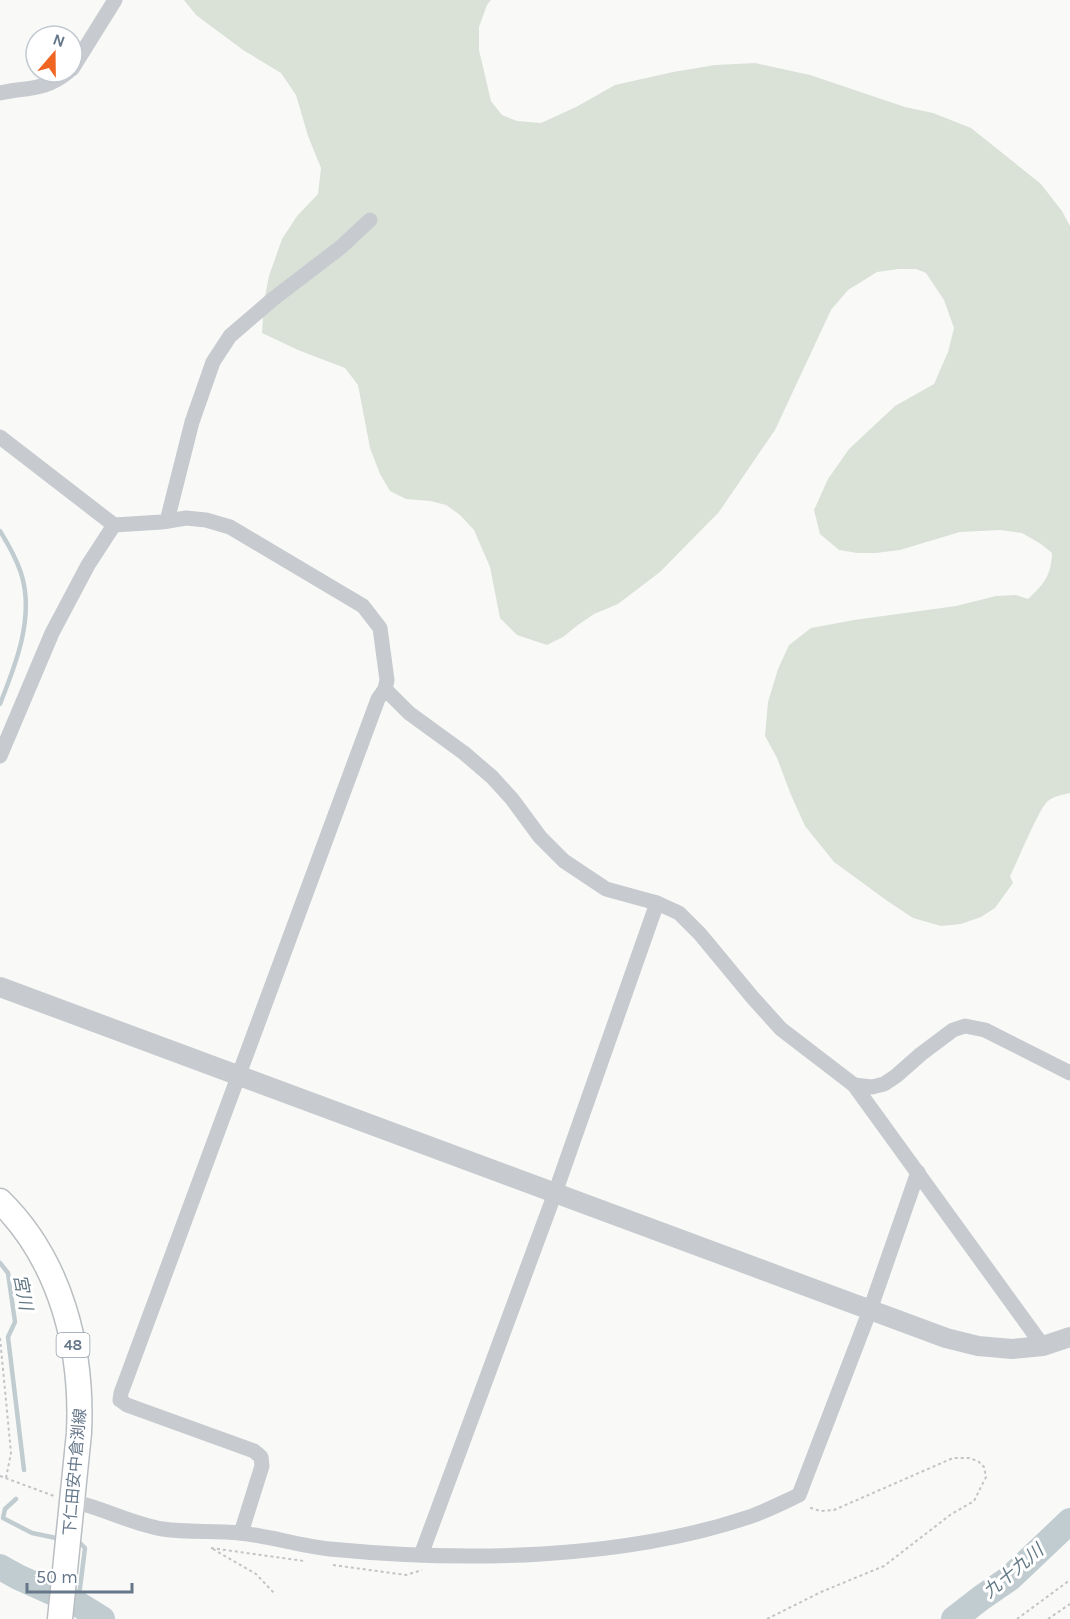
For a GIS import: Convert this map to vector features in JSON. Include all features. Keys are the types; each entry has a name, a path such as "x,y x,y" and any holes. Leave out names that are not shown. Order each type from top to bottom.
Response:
{"main road":[{"name":"下仁田安中倉渕線","path":"0,1201 38,1250 62,1300 76,1356 80,1410 66,1501 60,1619"}],"street":[{"path":"84,50 115,0"},
{"path":"0,93 42,87 48,84"},
{"path":"167,521 192,422 209,372 230,336 273,299 341,247 370,220"},
{"path":"0,437 114,525 186,518 206,520 230,527 363,606 380,628 387,680 385,689 378,699 121,1393 120,1400 126,1405 254,1451 261,1457 262,1466 242,1533"},
{"path":"0,756 52,633 88,565 114,525"},
{"path":"385,689 409,713 464,753 492,777 540,837 564,861 606,889 657,903 679,913 700,934 781,1029 854,1085 1043,1346"},
{"path":"421,1555 555,1193 657,903"},
{"path":"0,987 946,1338 978,1346 1012,1349 1043,1346 1070,1337"},
{"path":"854,1085 872,1087 884,1084 953,1030 965,1026 986,1030 1070,1073"},
{"path":"66,1501 164,1529 242,1533 328,1549 421,1555 476,1556 579,1551 704,1530 750,1516 799,1496 870,1310 918,1172"}],"path":[{"path":"0,1338 11,1453 6,1479"},
{"path":"767,1619 821,1592 884,1566 950,1515 974,1501 986,1477 984,1467 978,1461 969,1458 953,1458 834,1510 820,1511 806,1507 799,1496"},
{"path":"0,1476 66,1501"},
{"path":"211,1548 256,1574 274,1593"},
{"path":"1017,1619 1070,1580"},
{"path":"1048,1619 1070,1604"}],"shaded area":[{"path":"184,0 491,0 479,27 479,50 491,101 502,115 517,121 541,123 615,85 715,65 755,63 810,75 905,107 933,113 971,128 1041,184 1062,211 1070,226 1070,793 1053,798 1044,806 1010,876 1013,883 995,908 981,917 961,924 941,926 913,918 834,862 805,826 777,758 765,736 768,702 778,669 789,645 811,628 956,606 996,596 1016,595 1028,599 1048,574 1052,553 1022,533 1001,530 960,532 900,550 876,553 839,550 820,534 814,510 828,479 849,449 895,406 934,384 948,352 954,328 944,300 926,273 916,269 877,272 848,290 831,310 775,430 719,512 660,572 618,604 594,614 563,637 547,645 517,635 500,618 490,567 474,530 460,515 446,505 406,499 390,491 380,474 370,448 358,385 345,368 262,333 264,301 269,276 282,239 297,216 318,194 321,168 308,136 296,95 281,73 243,50 196,15"}],"waterway":[{"name":"宮川","path":"0,531 21,573 26,606 22,640 0,704"},
{"name":"宮川","path":"0,1263 8,1273 15,1322 8,1337 24,1470"},
{"name":"宮川","path":"16,1499 5,1509 3,1518 32,1533 61,1539"},
{"name":"九十九川","path":"954,1619 1010,1578 1070,1521"},
{"name":"宮川","path":"75,1542 85,1548 78,1604"},
{"name":"九十九川","path":"0,1567 78,1604 102,1619"}]}
